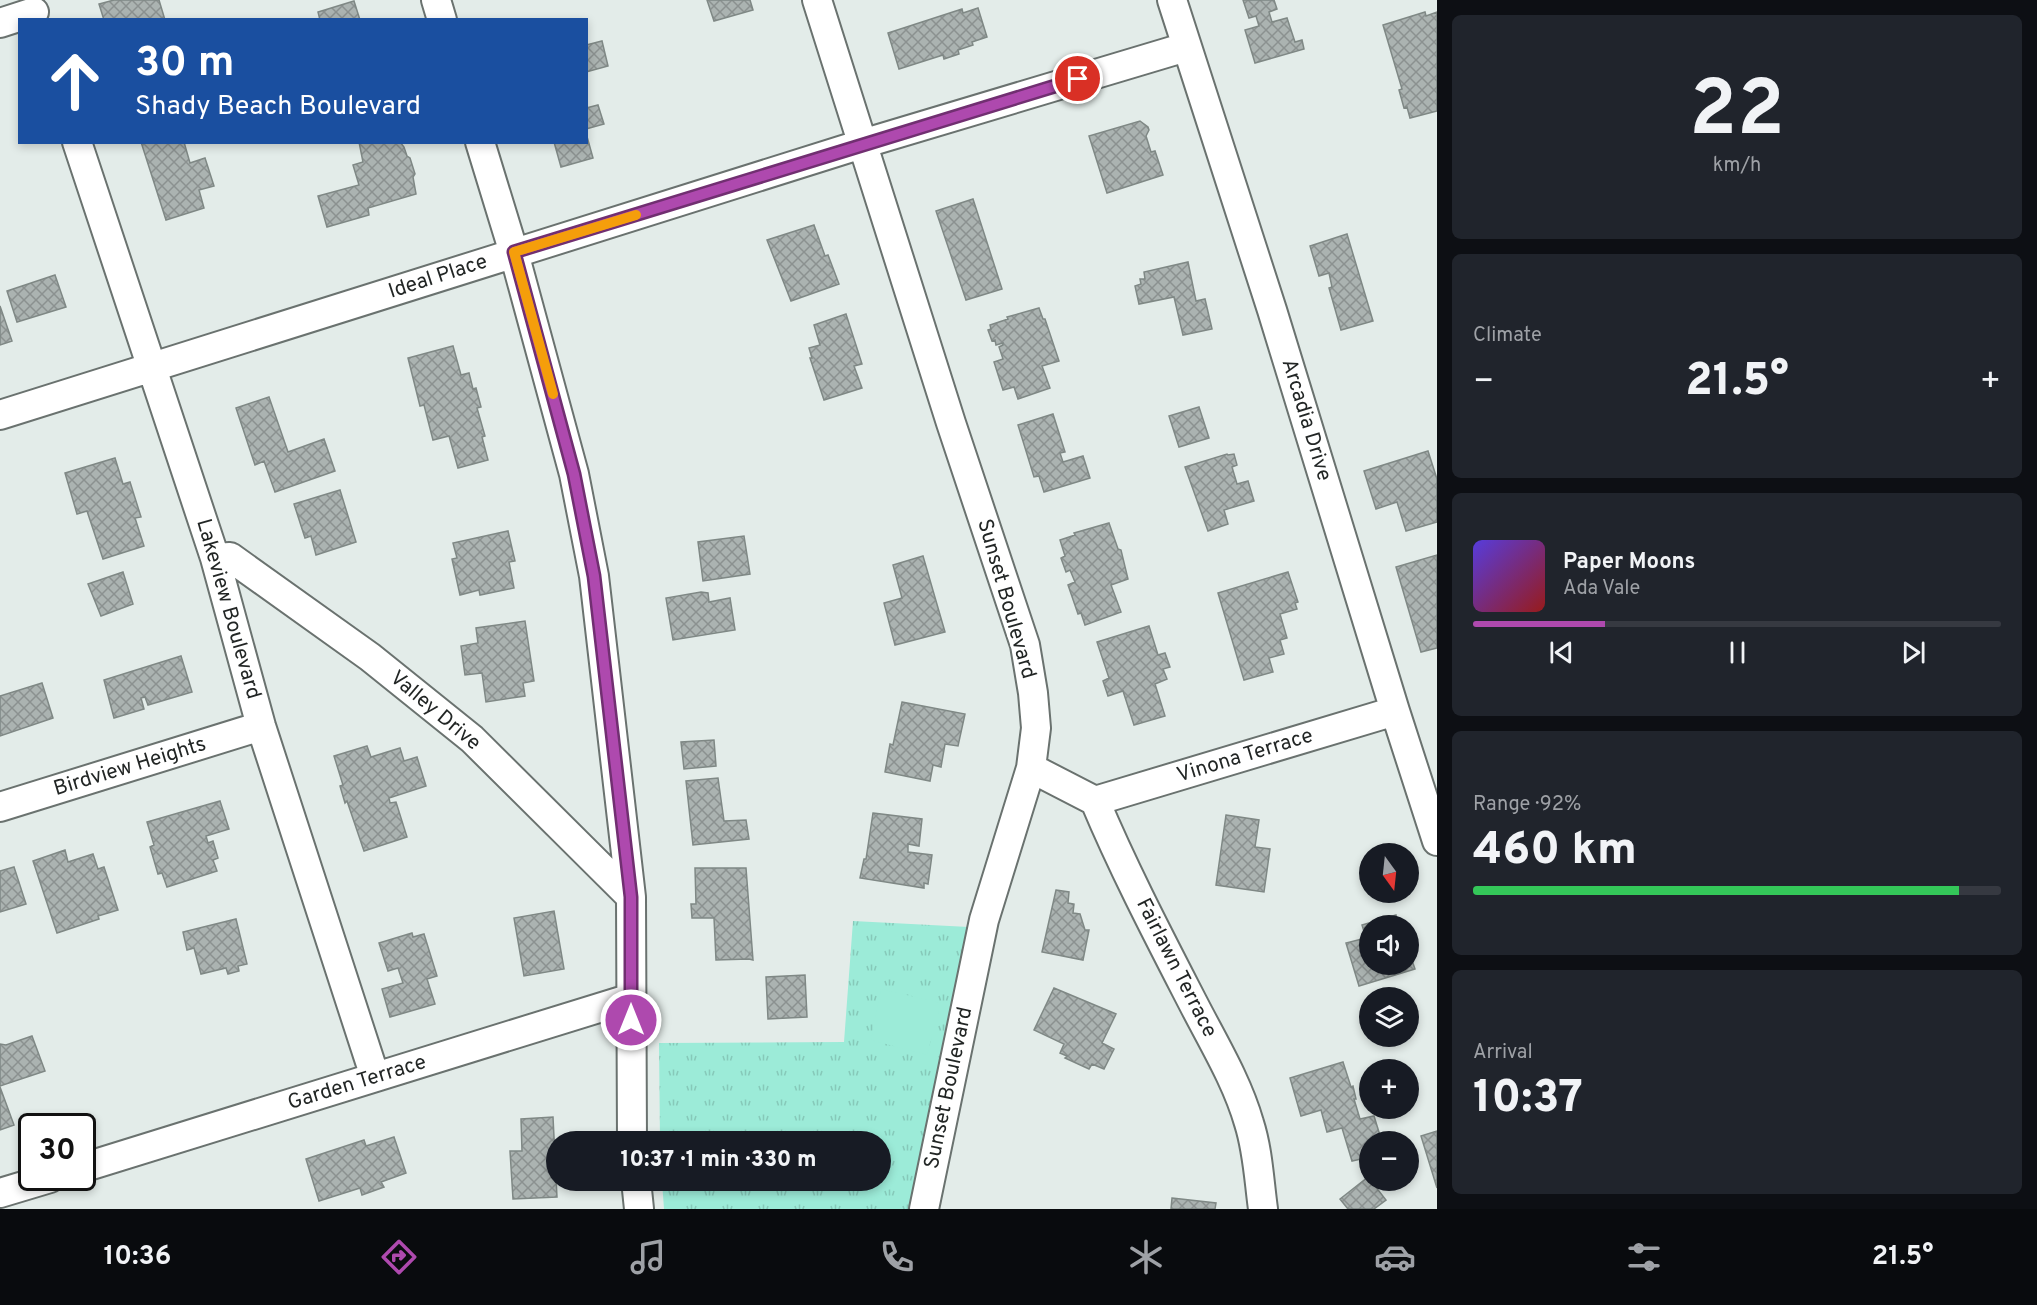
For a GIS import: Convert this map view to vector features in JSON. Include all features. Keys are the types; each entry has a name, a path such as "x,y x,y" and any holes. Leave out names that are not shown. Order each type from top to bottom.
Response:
{"street":[{"path":"436,0 441,18"},
{"name":"Sunset Boulevard","path":"817,0 947,412 1024,645 1033,693 1035,728 1031,768 984,920 924,1209"},
{"name":"Arcadia Drive","path":"1172,0 1286,355 1437,841"},
{"path":"0,23 34,10"},
{"name":"Ideal Place","path":"0,415 862,144 1186,47"},
{"name":"Lakeview Boulevard","path":"78,144 215,558 261,726 375,1077"},
{"path":"481,144 514,252 574,474 594,576 631,897 632,1131"},
{"name":"Valley Drive","path":"215,558 230,556 370,657 472,739 631,897"},
{"name":"Vinona Terrace","path":"1095,801 1395,711"},
{"name":"Birdview Heights","path":"0,807 261,726"},
{"path":"1031,768 1095,801"},
{"name":"Fairlawn Terrace","path":"1095,801 1164,947 1233,1081 1249,1122 1256,1151 1263,1209"},
{"name":"Garden Terrace","path":"96,1164 631,998"},
{"path":"0,1193 18,1188"},
{"path":"637,1191 639,1209"}],"green space":[{"path":"853,921 969,927 914,1209 664,1209 663,1191 891,1191 891,1131 660,1131 659,1043 844,1042"},
{"path":"881,989 941,1003 927,1055 871,1040"}],"building":[{"path":"114,0 159,0 164,18 103,18 99,4"},
{"path":"707,0 750,0 753,10 714,21"},
{"path":"1243,0 1274,0 1277,9 1269,12 1272,22 1287,18 1295,42 1302,40 1304,49 1255,63 1245,30 1259,26 1256,16 1249,18"},
{"path":"354,1 359,18 320,18 318,12"},
{"path":"978,8 987,37 958,50 959,54 944,59 943,55 899,69 888,33 962,9 963,13"},
{"path":"1425,12 1426,16 1437,12 1437,111 1410,118 1407,107 1404,108 1399,90 1402,89 1383,25"},
{"path":"602,41 608,66 588,71 588,44"},
{"path":"598,105 604,124 588,128 588,108"},
{"path":"1140,121 1148,127 1146,136 1151,152 1155,151 1163,175 1107,193 1089,136"},
{"path":"588,140 593,158 561,167 555,144 588,144"},
{"path":"142,144 185,144 190,163 205,158 214,186 199,190 204,208 166,220"},
{"path":"359,144 402,144 410,158 415,174 413,177 416,194 368,208 369,215 327,227 318,196 359,185 353,165 363,162"},
{"path":"973,199 1002,289 966,300 936,211"},
{"path":"814,225 825,256 828,255 839,284 791,301 767,240"},
{"path":"1347,234 1373,321 1341,330 1329,288 1332,287 1329,273 1319,276 1310,246"},
{"path":"1188,262 1196,301 1205,299 1212,329 1183,335 1174,297 1139,304 1135,286 1141,284 1140,279 1145,279 1144,272"},
{"path":"55,275 66,307 17,322 7,291"},
{"path":"0,306 12,341 0,345"},
{"path":"1039,308 1059,361 1042,366 1050,388 1018,399 1014,387 1003,390 994,362 1003,359 999,347 1003,343 996,345 988,330 991,329 990,325 1008,319 1007,317"},
{"path":"846,314 862,364 854,366 862,388 824,400 810,358 812,358 809,348 820,345 814,325"},
{"path":"453,346 461,375 469,373 473,389 476,388 481,407 477,408 485,436 482,437 488,460 458,468 449,436 433,440 424,405 420,406 408,358"},
{"path":"269,397 288,452 324,439 335,471 275,492 264,461 255,465 236,408"},
{"path":"1199,407 1209,438 1179,447 1169,416"},
{"path":"1053,414 1065,452 1060,453 1063,462 1083,456 1090,478 1044,492 1039,476 1034,477 1018,425"},
{"path":"1428,451 1437,479 1437,522 1406,531 1397,502 1376,509 1364,471"},
{"path":"1234,454 1237,465 1232,467 1237,484 1248,481 1254,501 1224,510 1228,524 1208,531 1185,467"},
{"path":"115,458 123,484 130,482 141,517 135,518 144,546 103,559 87,511 77,514 65,473"},
{"path":"340,490 356,542 316,555 311,536 305,538 294,504"},
{"path":"1109,523 1118,549 1121,550 1128,579 1111,585 1121,612 1085,625 1081,613 1078,614 1068,585 1075,582 1070,570 1066,572 1061,558 1065,556 1060,540 1075,535 1074,533"},
{"path":"508,531 515,561 509,562 514,588 480,595 479,590 460,595 452,559 457,558 453,543"},
{"path":"744,536 750,574 703,581 698,542"},
{"path":"1437,555 1437,648 1421,652 1396,567"},
{"path":"923,556 945,632 895,645 884,603 902,598 893,565"},
{"path":"123,572 133,604 101,616 88,584"},
{"path":"1288,572 1298,602 1295,603 1297,609 1280,614 1287,638 1280,640 1284,654 1269,658 1273,672 1244,680 1218,593"},
{"path":"701,592 708,593 709,602 730,598 735,630 673,640 666,598"},
{"path":"525,621 534,681 523,683 525,696 486,702 482,673 465,675 461,646 478,643 476,628"},
{"path":"1149,626 1158,655 1165,653 1170,667 1163,669 1167,679 1155,684 1165,716 1134,725 1123,691 1108,696 1103,681 1109,678 1097,642"},
{"path":"181,656 192,692 148,705 145,697 141,698 144,709 114,718 104,680"},
{"path":"42,683 53,718 0,736 0,696"},
{"path":"902,702 965,714 958,746 945,744 941,767 933,765 930,781 885,772"},
{"path":"714,740 716,766 684,769 681,742"},
{"path":"367,746 371,757 400,748 404,761 417,757 426,786 389,798 390,803 396,802 407,837 364,851 347,801 345,803 340,786 343,785 334,756"},
{"path":"718,778 724,821 746,820 749,839 693,845 686,781"},
{"path":"220,801 229,829 206,836 208,843 213,841 218,858 213,860 217,871 167,887 162,873 158,874 150,847 154,845 147,822"},
{"path":"873,813 922,819 919,846 908,844 908,852 932,855 928,884 924,883 924,888 860,878 864,859 866,859"},
{"path":"1226,815 1259,820 1255,847 1270,849 1264,892 1216,885"},
{"path":"65,850 68,862 93,854 98,869 104,867 118,910 57,933 33,861"},
{"path":"14,867 26,904 0,912 0,871"},
{"path":"695,868 746,868 753,960 716,960 714,918 692,918 691,904 696,904"},
{"path":"1056,890 1069,892 1068,903 1074,904 1073,913 1080,914 1085,930 1089,930 1083,960 1042,952"},
{"path":"554,911 564,969 524,976 514,918"},
{"path":"236,919 247,964 238,966 239,971 228,974 226,968 201,974 194,948 187,950 183,932"},
{"path":"412,933 413,937 424,934 437,976 427,979 435,1004 390,1017 382,989 403,983 398,968 388,971 379,943"},
{"path":"1359,940 1359,975 1395,975 1359,986 1346,943"},
{"path":"805,975 807,1017 768,1019 766,977"},
{"path":"1054,988 1116,1014 1102,1043 1114,1049 1104,1069 1092,1064 1089,1069 1065,1058 1067,1056 1060,1053 1064,1044 1034,1030"},
{"path":"32,1036 45,1071 0,1086 0,1044 6,1045"},
{"path":"1343,1062 1351,1087 1353,1086 1359,1119 1375,1119 1379,1131 1359,1131 1359,1159 1352,1161 1342,1128 1327,1132 1321,1110 1301,1116 1290,1078"},
{"path":"0,1087 14,1125 0,1130"},
{"path":"553,1117 554,1131 546,1131 546,1191 557,1191 557,1197 513,1199 510,1151 522,1151 521,1119"},
{"path":"1437,1131 1437,1188 1421,1136"},
{"path":"394,1137 406,1173 381,1182 384,1187 362,1195 360,1188 319,1201 306,1159 364,1140 366,1146"},
{"path":"1359,1184 1359,1191 1379,1191 1386,1200 1374,1209 1348,1209 1340,1199"},
{"path":"1172,1198 1216,1203 1215,1209 1171,1209"}],"slow traffic":[{"path":"553,394 514,252 636,215"}],"route":[{"path":"631,1020 631,897 608,681 594,576 574,474 514,252 1078,79"}]}
